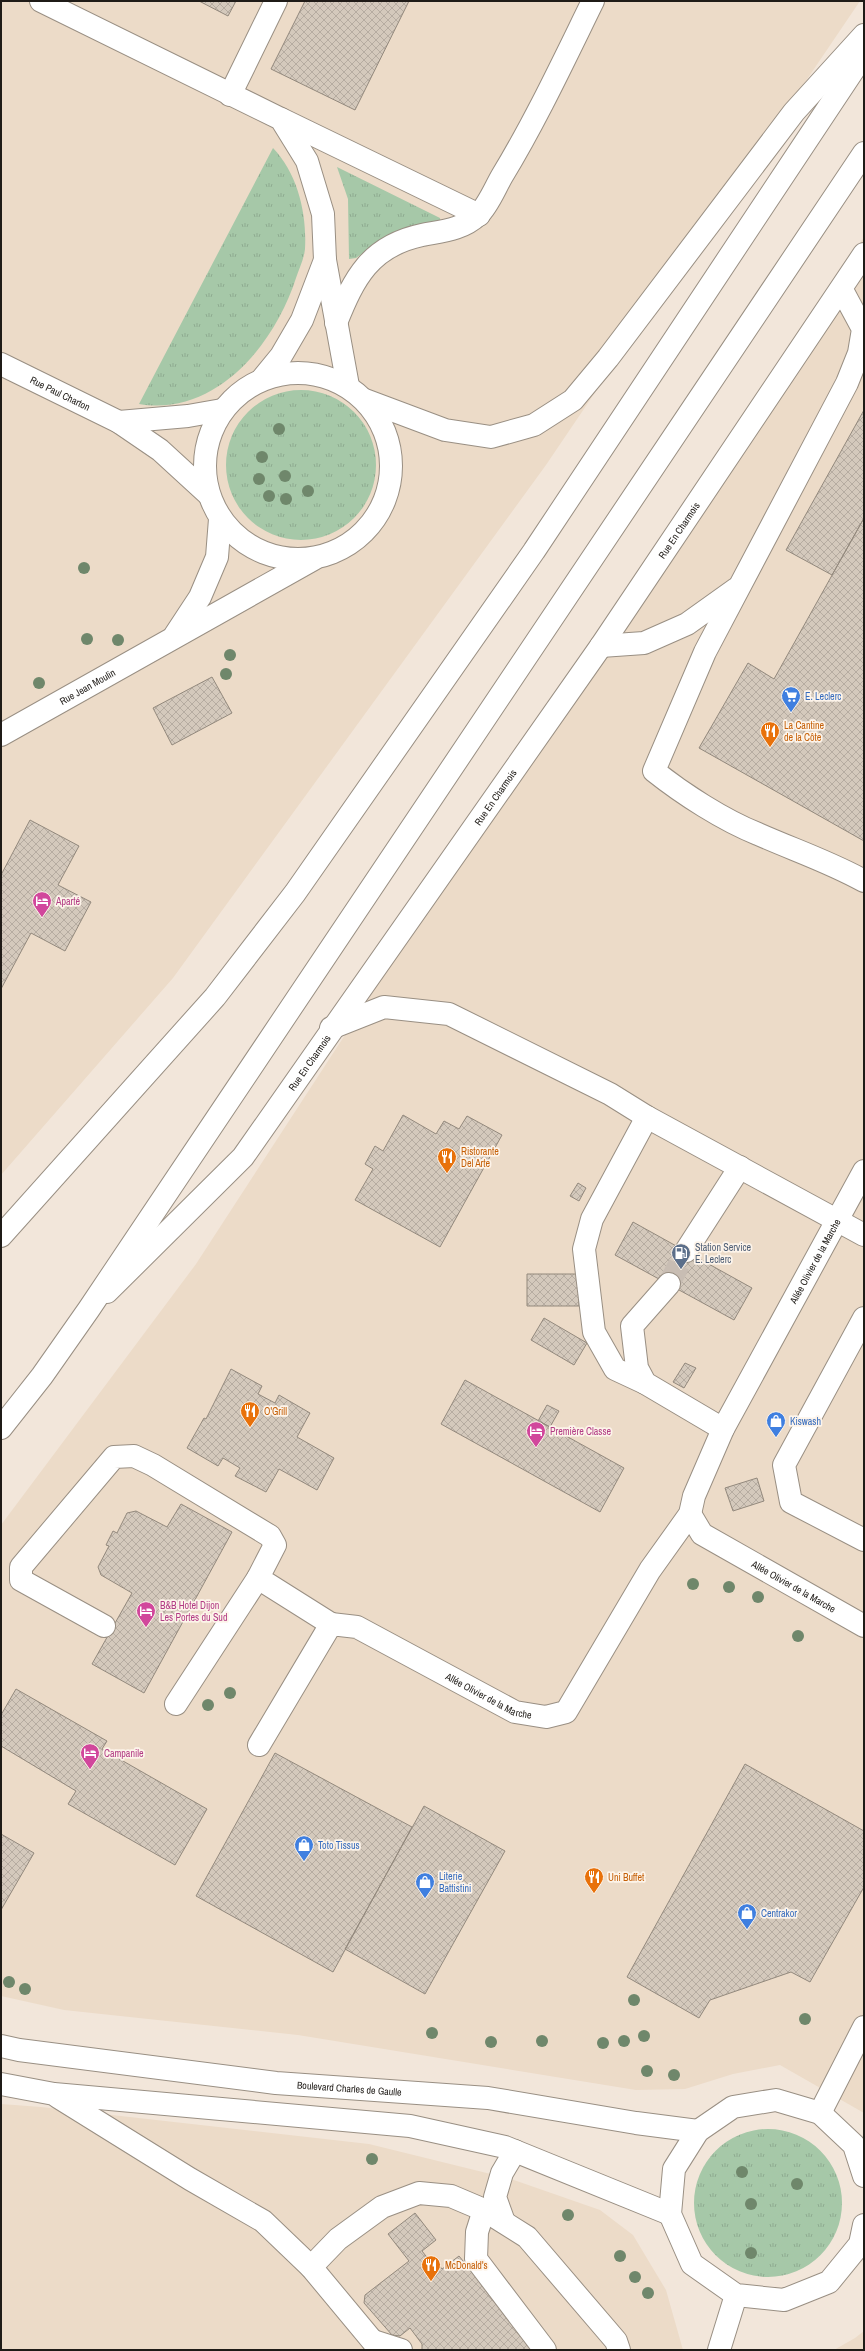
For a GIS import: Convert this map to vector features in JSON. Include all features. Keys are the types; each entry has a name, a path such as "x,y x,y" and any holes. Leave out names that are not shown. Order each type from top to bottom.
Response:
{"street":[{"path":"41,1 230,95 479,215"},
{"path":"230,95 276,1"},
{"path":"336,323 351,286 369,260 395,245 421,235 454,230 479,215 519,148 593,1"},
{"path":"365,400 445,430 491,437 534,425 573,400 608,358 794,112 864,35"},
{"path":"1,1236 215,997 290,899 534,551 864,54"},
{"path":"281,119 307,161 323,214 325,260 348,386"},
{"path":"1,1428 42,1376 89,1309 864,153"},
{"name":"Rue En Charmois","path":"89,1309 242,1157 331,1028 601,646 842,290 864,254"},
{"path":"263,378 281,356 302,320 325,260"},
{"path":"842,290 863,329 859,353 847,383 705,652 654,771 678,790 756,834 841,868 864,881"},
{"name":"Rue Paul Charton","path":"1,364 119,422 160,450 208,494"},
{"path":"292,372 321,374 348,386 365,400 378,417 389,444 391,474 384,503 368,528 344,547 316,558 289,559 262,553 239,539 220,519 208,494 204,465 208,436 222,410 240,391 263,378 292,372"},
{"path":"119,422 188,416 222,410"},
{"name":"Rue Jean Moulin","path":"173,637 200,597 217,556 220,519"},
{"name":"Rue Jean Moulin","path":"1,735 316,558"},
{"path":"601,646 644,643 687,624 739,586"},
{"name":"Allée Olivier de la Marche","path":"331,1028 384,1007 449,1014 610,1094 647,1117 740,1167 837,1222 723,1430 694,1496 690,1514 650,1570 566,1712 546,1717 515,1712 357,1627 331,1624"},
{"path":"647,1117 592,1220 584,1249 594,1332 614,1369 645,1384 723,1430"},
{"path":"686,1251 740,1167"},
{"path":"864,1172 837,1222 864,1235"},
{"path":"645,1384 637,1368 632,1326 669,1284"},
{"path":"864,1318 784,1465 791,1502 864,1540"},
{"path":"104,1626 21,1580 21,1567 114,1457 134,1456 153,1465 270,1536 275,1545 258,1578 176,1704"},
{"name":"Allée Olivier de la Marche","path":"690,1514 702,1534 864,1626"},
{"path":"258,1578 331,1624 259,1745"},
{"path":"820,2113 864,2027"},
{"name":"Boulevard Charles de Gaulle","path":"1,2046 19,2050 276,2083 488,2098 636,2123 698,2131"},
{"path":"1,2084 54,2094 410,2126 514,2151 670,2214"},
{"path":"54,2094 190,2180 263,2221 311,2267 377,2346 401,2350"},
{"path":"863,2238 829,2282 784,2300 736,2295 692,2264 670,2214 674,2169 698,2131 733,2107 776,2100 820,2113 854,2145 864,2176"},
{"path":"504,2222 495,2197 502,2173 514,2151"},
{"path":"311,2267 338,2239 382,2207 419,2193 451,2196 484,2210 527,2236 616,2341 619,2350"},
{"path":"484,2210 477,2232 476,2259 545,2350"},
{"path":"719,2350 736,2295"}],"shaded area":[{"path":"1,1 860,1 546,465 173,978 1,1175"},
{"path":"864,237 864,2113 780,2065 733,2074 685,2089 636,2090 298,2035 64,2010 1,1996 1,1525 196,1264"},
{"path":"1,2104 41,2107 369,2144 511,2179 600,2210 633,2235 666,2290 683,2350 1,2350"},
{"path":"864,2331 864,2350 834,2350 855,2338"}],"green space":[{"path":"273,148 282,158 295,182 304,222 305,249 301,264 286,303 273,327 257,350 238,371 217,387 193,399 167,405 139,404"},
{"path":"337,167 440,218 441,225 380,241 356,258 349,259 348,199"},
{"path":"308,390 337,398 359,417 368,429 371,436 375,450 375,480 368,501 349,523 337,532 330,535 316,539 294,540 265,532 253,523 238,507 231,494 227,480 226,458 234,429 243,417 259,402 272,395 286,391"},
{"path":"768,2129 782,2131 803,2138 815,2146 825,2156 836,2175 842,2203 840,2217 833,2238 825,2250 815,2260 796,2271 768,2277 754,2275 733,2268 721,2260 711,2250 700,2231 694,2203 696,2189 703,2168 711,2156 721,2146 740,2135"}],"building":[{"path":"199,1 236,1 228,16"},
{"path":"305,1 409,1 355,110 271,69"},
{"path":"864,410 864,518 832,575 786,550"},
{"name":"E. Leclerc","path":"864,518 864,841 699,748 748,663 774,679"},
{"path":"212,677 232,713 172,745 153,708"},
{"name":"Aparté","path":"30,820 79,846 58,885 91,902 65,951 31,933 1,989 1,875"},
{"path":"403,1115 436,1134 444,1121 459,1129 467,1116 502,1135 440,1247 355,1200 373,1169 365,1164 375,1146 383,1151"},
{"path":"578,1183 586,1188 579,1201 570,1196"},
{"name":"Station Service E. Leclerc","path":"633,1222 752,1288 734,1320 615,1255"},
{"path":"527,1274 579,1274 579,1306 527,1306"},
{"path":"544,1318 587,1343 574,1365 531,1340"},
{"path":"685,1363 696,1368 684,1388 673,1382"},
{"name":"O'Grill","path":"231,1369 262,1386 258,1394 275,1403 279,1395 310,1413 297,1437 334,1458 317,1490 279,1469 266,1492 235,1476 240,1468 223,1458 218,1466 187,1448 204,1418 206,1419"},
{"name":"Première Classe","path":"465,1380 624,1468 600,1512 441,1424"},
{"path":"547,1405 559,1411 550,1427 538,1421"},
{"path":"757,1478 764,1501 733,1511 725,1488"},
{"name":"B&B Hotel Dijon Les Portes du Sud","path":"181,1504 232,1532 144,1693 92,1664 132,1593 101,1575 98,1567 109,1546 106,1545 113,1531 117,1533 127,1513 136,1511 167,1527"},
{"name":"Campanile","path":"16,1689 107,1741 102,1749 207,1809 175,1865 68,1804 76,1791 1,1746 1,1715"},
{"name":"Toto Tissus","path":"275,1753 412,1827 333,1972 196,1896"},
{"name":"Centrakor","path":"745,1764 864,1831 864,1887 810,1982 791,1972 710,2000 699,2018 627,1977"},
{"name":"Literie Battistini","path":"424,1806 505,1851 425,1994 345,1949"},
{"path":"1,1834 34,1853 1,1910"},
{"name":"McDonald's","path":"415,2213 436,2240 422,2251 433,2265 438,2264 442,2269 459,2256 536,2350 422,2350 422,2344 410,2328 400,2336 392,2335 364,2303 365,2295 409,2261 388,2234"}],"tunnel":[{"path":"669,1284 686,1251"}],"place":[{"name":"E. Leclerc","path":"791,713"},
{"name":"La Cantine de la Côte","path":"770,748"},
{"name":"Aparté","path":"42,918"},
{"name":"Ristorante Del Arte","path":"447,1174"},
{"name":"Station Service E. Leclerc","path":"681,1270"},
{"name":"O'Grill","path":"250,1428"},
{"name":"Kiswash","path":"776,1438"},
{"name":"Première Classe","path":"536,1448"},
{"name":"B&B Hotel Dijon Les Portes du Sud","path":"146,1628"},
{"name":"Campanile","path":"90,1770"},
{"name":"Toto Tissus","path":"304,1862"},
{"name":"Uni Buffet","path":"594,1894"},
{"name":"Literie Battistini","path":"425,1899"},
{"name":"Centrakor","path":"747,1930"},
{"name":"McDonald's","path":"431,2282"}]}
